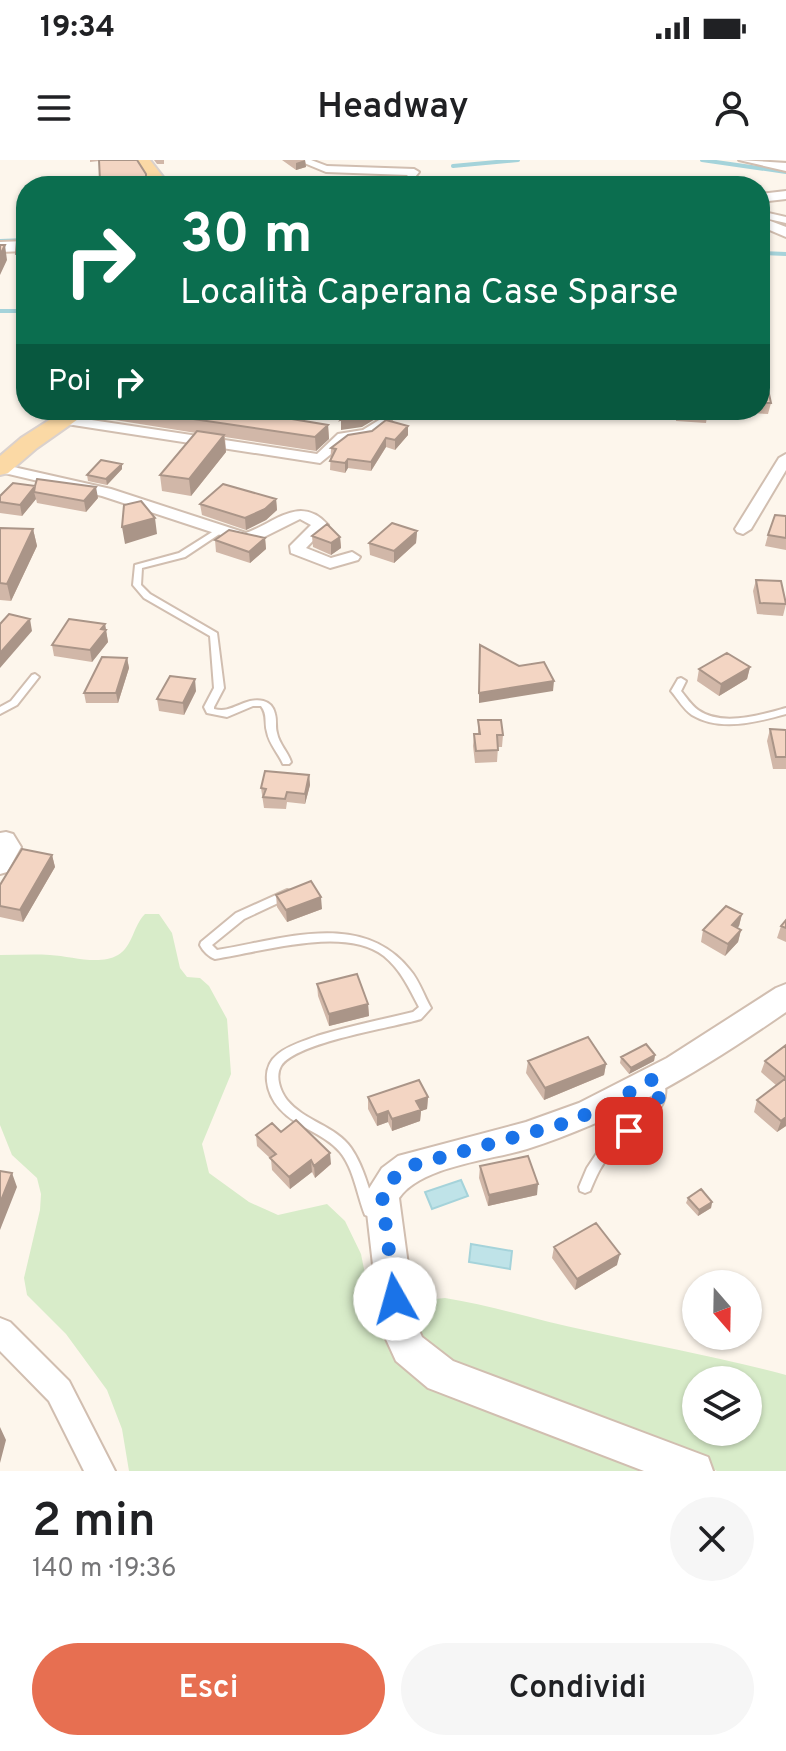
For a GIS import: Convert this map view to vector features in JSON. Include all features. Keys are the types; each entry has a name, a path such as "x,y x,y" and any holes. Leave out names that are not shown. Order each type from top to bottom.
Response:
{"main road":[{"path":"0,468 29,443 64,420"}],"street":[{"path":"302,160 326,169 414,172 412,176"},
{"path":"746,160 786,167"},
{"path":"100,420 320,459 343,437 367,434 384,421"},
{"path":"743,529 786,458"},
{"path":"0,468 106,492 220,531 251,538 281,518 304,516 320,525 297,550 330,563 352,557"},
{"path":"0,840 6,839 11,847 0,867"},
{"path":"694,1471 441,1375 409,1349 398,1326 382,1195 394,1178 410,1166 562,1124 602,1108 786,996"},
{"path":"0,1331 59,1391 100,1471"}],"lane":[{"path":"220,531 182,555 138,567 137,585 147,596 214,635 219,688 210,711 227,714 246,703 258,702 266,706 271,713 272,737 285,754 286,762"},
{"path":"0,711 14,703 35,677"},
{"path":"681,681 676,691 692,711 708,718 759,718 786,711"},
{"path":"296,890 240,916 205,945 215,955 297,938 365,940 391,954 419,992 425,1008 417,1016 310,1044 282,1057 272,1073 273,1088 284,1106 344,1149 369,1209 388,1244"},
{"path":"585,1187 596,1162 648,1114 661,1096 661,1087 655,1078"}],"green space":[{"path":"145,914 159,914 172,933 180,968 187,977 200,978 209,986 227,1019 231,1074 202,1144 209,1173 249,1202 278,1215 327,1204 345,1221 361,1254 371,1304 408,1373 642,1471 129,1471 122,1429 107,1390 66,1334 27,1295 24,1278 41,1194 37,1178 12,1155 0,1125 0,955 50,955 94,960 110,958 127,946"},
{"path":"445,1298 463,1301 749,1366 682,1366 682,1446 762,1446 762,1369 786,1375 786,1471 717,1471 639,1434 519,1385 466,1371 424,1339 410,1309 425,1300"}],"water":[{"path":"461,1180 468,1196 432,1209 425,1192"},
{"path":"471,1244 512,1251 510,1269 469,1262"}],"building":[{"path":"99,160 137,160 146,174 146,176 100,176"},
{"path":"200,420 298,420 328,425 315,437"},
{"path":"386,420 408,426 395,440 386,438 371,462 348,459 345,463 330,461 336,449 331,448 348,435 372,431"},
{"path":"197,431 224,435 189,479 160,475"},
{"path":"101,460 122,464 106,479 87,475"},
{"path":"37,479 96,487 84,501 34,492"},
{"path":"13,483 35,486 20,505 0,502 0,496"},
{"path":"223,484 276,499 265,509 245,518 200,504"},
{"path":"141,501 155,518 122,527 124,505"},
{"path":"775,515 786,516 786,538 768,535"},
{"path":"392,523 417,531 394,551 369,543"},
{"path":"327,524 340,537 331,543 312,536"},
{"path":"0,528 33,529 7,584 0,583"},
{"path":"229,530 265,538 249,552 215,540"},
{"path":"756,580 781,581 786,604 760,603"},
{"path":"9,614 30,619 0,653 0,624"},
{"path":"69,619 105,624 101,629 106,630 90,650 52,645"},
{"path":"480,645 519,666 544,662 554,681 479,693"},
{"path":"727,653 750,667 721,684 699,669"},
{"path":"102,657 127,658 116,693 84,693"},
{"path":"170,676 195,679 183,703 157,699"},
{"path":"478,720 501,720 503,735 497,735 498,750 476,751 474,734 480,734"},
{"path":"770,729 786,730 786,757 776,757"},
{"path":"265,771 309,775 305,794 287,792 285,799 263,797 266,789 261,788"},
{"path":"22,849 52,855 20,910 0,906 0,885"},
{"path":"311,881 321,897 286,910 276,895"},
{"path":"726,906 742,914 732,925 741,930 728,944 703,930"},
{"path":"357,974 368,1004 329,1014 317,984"},
{"path":"588,1037 606,1064 545,1088 528,1061"},
{"path":"646,1044 655,1055 631,1068 621,1057"},
{"path":"786,1045 786,1078 765,1061"},
{"path":"786,1078 786,1117 781,1121 757,1100"},
{"path":"419,1080 428,1097 416,1101 421,1110 392,1119 388,1111 377,1115 368,1097"},
{"path":"296,1120 330,1153 314,1166 311,1160 289,1177 270,1158 276,1154 256,1135 272,1123 281,1132"},
{"path":"528,1156 538,1184 489,1195 480,1166"},
{"path":"0,1171 12,1173 0,1203"},
{"path":"701,1189 712,1202 699,1210 688,1198"},
{"path":"596,1223 620,1254 577,1279 554,1247"}],"waterway":[{"path":"453,166 518,160"},
{"path":"702,160 786,172"},
{"path":"396,176 406,174"},
{"path":"0,241 16,240"},
{"path":"770,253 786,254"},
{"path":"0,311 16,311"}],"route":[{"path":"395,1299 382,1195 394,1178 410,1166 562,1124 602,1108 655,1078 661,1087 661,1096 648,1114 629,1131"}]}
